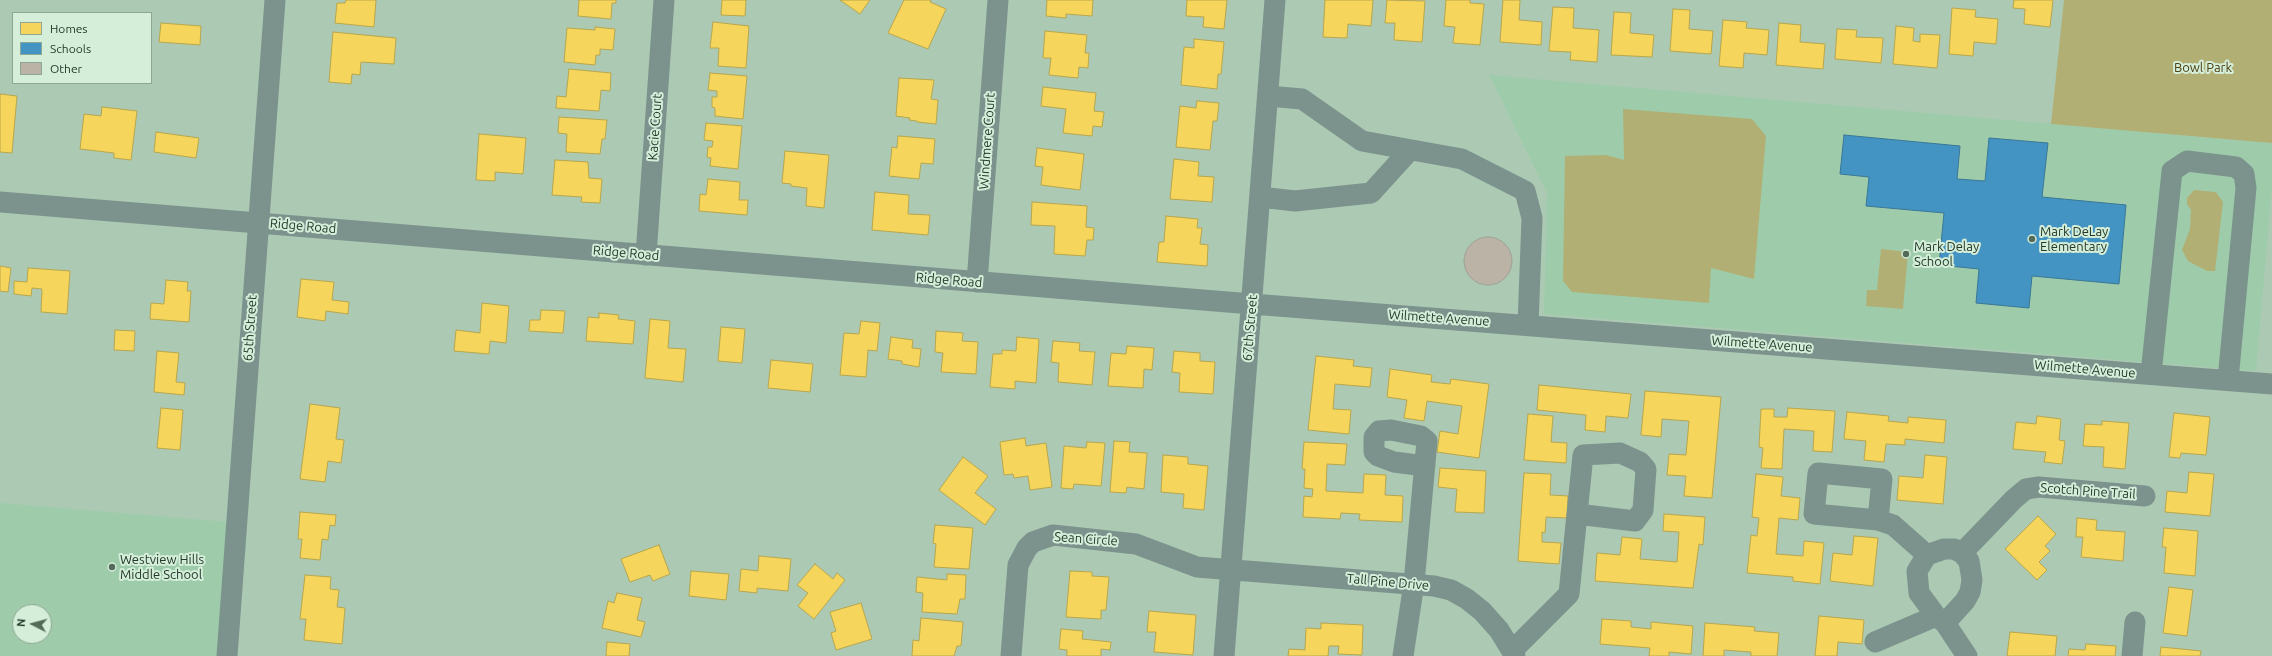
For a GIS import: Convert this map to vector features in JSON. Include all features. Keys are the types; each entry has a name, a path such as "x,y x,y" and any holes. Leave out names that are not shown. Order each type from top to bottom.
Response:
{"street":[{"name":"65th Street","path":"227,656 275,0"},
{"name":"Kacie Court","path":"646,255 664,0"},
{"name":"Windmere Court","path":"977,282 998,0"},
{"name":"67th Street","path":"1224,656 1275,0"},
{"path":"1268,96 1302,99 1362,141 1462,159 1525,191 1532,218 1528,325"},
{"path":"1260,197 1295,201 1370,193 1410,150"},
{"path":"2151,374 2172,171 2187,161 2236,167 2244,174 2246,188 2228,380"},
{"name":"Ridge Road","path":"0,202 1252,304"},
{"name":"Wilmette Avenue","path":"1252,304 2272,384"},
{"path":"1403,656 1414,583 1424,466"},
{"name":"Scotch Pine Trail","path":"1962,553 2014,499 2026,489 2040,486 2145,496"},
{"path":"1514,653 1569,594 1577,514"},
{"path":"1878,520 1893,525 1927,555"},
{"name":"Sean Circle","path":"1012,656 1018,565 1027,548 1042,538 1053,535 1136,544 1197,566 1231,570"},
{"path":"1875,642 1941,620 1965,601 1970,592 1971,570 1969,561 1962,553 1954,549 1944,549 1927,555 1917,571 1916,581 1919,593 1941,620 1967,656"},
{"name":"Tall Pine Drive","path":"1231,570 1414,583 1451,590 1467,599 1499,630 1514,653"},
{"path":"2132,656 2135,622"}],"shaded area":[{"name":"Mark Delay School","path":"1489,75 2272,143 2272,187 2256,371 1544,314 1547,193"},
{"name":"Westview Hills Middle School","path":"0,503 228,522 217,656 0,656"}],"green space":[{"name":"Bowl Park","path":"2064,0 2272,0 2272,143 2051,124"},
{"path":"1623,109 1752,119 1766,136 1754,279 1711,268 1709,303 1572,292 1563,281 1565,156 1606,155 1624,160"},
{"path":"2194,190 2216,192 2223,202 2215,271 2207,271 2188,261 2182,250 2190,229 2191,210 2187,204 2187,198"},
{"path":"1881,249 1908,252 1903,309 1866,306 1867,290 1877,290"}],"building: Homes":[{"path":"346,0 376,0 374,27 335,23 337,3 345,3"},
{"path":"579,0 616,0 616,3 612,3 611,19 578,16"},
{"path":"722,0 746,0 745,16 721,15"},
{"path":"840,0 870,0 860,14"},
{"path":"904,0 931,0 930,2 946,9 928,49 888,33"},
{"path":"1047,0 1093,0 1092,16 1066,14 1066,18 1046,16"},
{"path":"1187,0 1227,0 1224,29 1203,27 1204,17 1186,16"},
{"path":"1325,0 1373,0 1371,26 1348,24 1347,38 1323,37"},
{"path":"1387,0 1425,1 1422,42 1394,40 1395,23 1385,23"},
{"path":"1446,0 1470,0 1470,3 1484,4 1480,45 1453,43 1455,27 1444,26"},
{"path":"1503,0 1520,0 1519,20 1542,22 1541,45 1500,42"},
{"path":"2014,0 2053,0 2050,27 2024,24 2025,9 2013,8"},
{"path":"1553,7 1574,8 1573,28 1599,30 1597,62 1570,60 1571,52 1549,51"},
{"path":"1952,8 1976,10 1975,17 1998,19 1996,44 1974,42 1973,56 1949,54"},
{"path":"1673,9 1690,10 1689,29 1713,31 1711,54 1670,51"},
{"path":"1614,12 1631,13 1630,33 1654,35 1652,57 1611,55"},
{"path":"1723,20 1747,22 1746,28 1769,30 1767,55 1744,53 1743,68 1719,66"},
{"path":"713,22 749,26 746,68 718,66 719,48 710,48"},
{"path":"161,23 201,26 200,45 159,42"},
{"path":"1779,23 1801,25 1800,42 1825,44 1823,69 1776,65"},
{"path":"1896,26 1914,28 1913,41 1920,42 1920,34 1940,35 1937,68 1893,64"},
{"path":"595,27 615,29 613,50 600,49 600,55 596,55 595,65 564,62 567,28 595,30"},
{"path":"1837,29 1857,30 1856,37 1883,38 1881,63 1835,59"},
{"path":"1045,31 1087,35 1085,53 1089,53 1088,68 1079,67 1078,78 1049,75 1051,58 1043,58"},
{"path":"333,32 396,38 394,64 361,62 360,75 352,74 351,84 329,82"},
{"path":"1194,39 1224,42 1221,74 1218,74 1217,89 1181,85 1184,47 1194,48"},
{"path":"569,69 611,73 610,91 601,90 599,111 556,108 557,96 566,97"},
{"path":"710,73 747,76 743,119 715,116 715,108 712,107 712,97 717,97 717,91 708,90"},
{"path":"899,78 934,80 931,99 938,100 936,124 917,122 909,120 910,118 896,116"},
{"path":"1043,87 1096,93 1094,111 1104,112 1102,127 1093,126 1092,136 1063,133 1066,109 1041,106"},
{"path":"0,94 17,96 12,153 0,152"},
{"path":"1197,101 1219,103 1217,121 1213,121 1210,150 1176,147 1180,106 1196,108"},
{"path":"102,107 137,111 131,160 114,158 114,153 80,149 84,114 101,116"},
{"path":"559,117 607,120 605,139 602,139 600,154 566,152 567,134 558,133"},
{"path":"706,123 742,126 738,169 710,166 711,158 707,157 708,147 712,147 713,141 704,140"},
{"path":"156,132 199,138 196,158 154,152"},
{"path":"479,134 526,138 523,174 495,172 495,181 476,180"},
{"path":"898,136 935,139 933,164 921,163 919,179 889,176 892,147 897,148"},
{"path":"1037,148 1084,154 1080,190 1041,185 1043,167 1035,166"},
{"path":"785,151 829,155 824,208 806,206 807,188 782,183"},
{"path":"1174,159 1199,162 1198,176 1214,177 1212,202 1170,199"},
{"path":"555,160 588,162 589,178 602,179 600,203 581,202 582,197 552,195"},
{"path":"708,179 740,182 739,200 748,200 747,215 699,211 700,194 706,195"},
{"path":"875,192 909,195 908,214 930,215 928,235 872,230"},
{"path":"1032,202 1087,206 1086,227 1094,228 1093,240 1087,240 1085,256 1054,254 1055,226 1031,225"},
{"path":"1166,216 1198,219 1197,228 1202,228 1200,244 1208,245 1207,266 1157,262 1159,242 1164,242"},
{"path":"0,266 11,268 8,292 0,291"},
{"path":"28,268 70,271 67,314 41,312 42,289 32,288 31,296 14,294 14,281 27,282"},
{"path":"301,279 334,282 332,300 349,302 348,314 326,311 325,321 297,317"},
{"path":"166,280 188,282 187,291 191,291 189,322 150,319 151,303 164,304"},
{"path":"482,303 509,306 506,343 490,341 489,354 454,351 456,330 480,333"},
{"path":"541,310 565,311 563,333 529,331 530,320 540,320"},
{"path":"599,313 619,315 618,319 635,321 633,344 586,341 588,317 599,318"},
{"path":"650,319 670,321 668,348 686,349 683,382 645,378"},
{"path":"861,321 880,323 877,351 868,350 866,377 840,375 844,333 859,334"},
{"path":"721,327 745,329 742,363 718,361"},
{"path":"115,330 135,331 134,351 114,350"},
{"path":"936,331 963,333 962,341 978,342 976,374 941,372 943,353 935,352"},
{"path":"891,337 913,340 912,348 921,349 919,367 902,364 902,361 888,359"},
{"path":"1017,337 1039,339 1036,383 1015,381 1015,389 990,387 993,354 1002,354 1002,350 1016,351"},
{"path":"1053,341 1080,343 1079,351 1095,352 1092,385 1058,382 1059,363 1051,362"},
{"path":"1127,346 1154,348 1152,370 1144,369 1143,388 1108,386 1111,353 1126,354"},
{"path":"157,351 179,353 176,382 185,383 184,395 154,392"},
{"path":"1174,351 1200,353 1200,361 1215,362 1213,394 1179,392 1180,373 1172,372"},
{"path":"1316,356 1354,360 1353,366 1372,368 1370,387 1335,384 1333,409 1351,410 1349,434 1308,430"},
{"path":"771,360 813,364 810,392 768,388"},
{"path":"1390,369 1432,375 1431,382 1450,384 1451,379 1489,384 1479,458 1437,452 1440,431 1458,434 1462,406 1427,401 1424,421 1404,418 1407,400 1387,397"},
{"path":"1539,385 1631,394 1628,418 1606,416 1605,432 1585,430 1586,415 1537,410"},
{"path":"1645,391 1721,397 1712,498 1684,496 1686,476 1667,475 1669,454 1686,455 1689,421 1662,419 1661,437 1641,435"},
{"path":"310,404 340,408 336,439 344,440 341,463 328,461 325,482 300,479"},
{"path":"161,408 183,410 180,450 157,448"},
{"path":"1788,408 1835,411 1832,452 1813,451 1814,431 1784,429 1782,469 1761,468 1763,448 1759,447 1761,409 1774,409 1774,417 1787,417"},
{"path":"1847,412 1889,416 1888,421 1908,423 1908,417 1946,420 1944,443 1905,439 1905,445 1886,444 1884,462 1864,460 1866,441 1844,439"},
{"path":"2174,413 2210,417 2206,455 2181,453 2180,458 2169,457"},
{"path":"1528,414 1553,416 1551,442 1567,443 1566,463 1524,460"},
{"path":"2037,416 2061,419 2059,440 2065,441 2062,464 2044,462 2046,452 2013,449 2016,422 2036,424"},
{"path":"2102,421 2129,423 2125,469 2103,467 2104,447 2083,446 2085,424 2102,425"},
{"path":"1025,438 1026,446 1046,443 1052,487 1030,490 1028,476 1014,478 1013,474 1004,475 1000,442"},
{"path":"1114,441 1130,442 1129,452 1147,453 1144,489 1127,487 1126,493 1110,492"},
{"path":"1087,442 1105,443 1101,486 1074,484 1073,489 1061,488 1064,446 1086,448"},
{"path":"1304,442 1347,444 1345,465 1327,464 1326,491 1363,493 1364,474 1386,475 1385,495 1403,496 1402,522 1359,520 1360,514 1341,513 1340,519 1303,517 1304,496 1312,497 1313,489 1304,488 1305,469 1302,469"},
{"path":"1163,455 1188,457 1188,464 1208,466 1204,510 1183,508 1184,494 1161,492"},
{"path":"1925,455 1947,457 1943,504 1897,500 1899,476 1923,478"},
{"path":"963,457 988,476 975,493 996,509 985,525 939,490"},
{"path":"1440,468 1486,471 1484,513 1455,512 1457,489 1438,487"},
{"path":"2189,472 2214,474 2210,516 2165,512 2167,491 2187,493"},
{"path":"1524,473 1551,474 1550,495 1568,496 1567,518 1546,517 1545,533 1542,532 1542,542 1561,543 1559,564 1518,561"},
{"path":"1756,474 1783,477 1781,496 1800,498 1798,520 1779,518 1776,554 1803,556 1804,541 1824,543 1820,584 1793,581 1793,577 1747,573 1751,535 1757,536 1759,518 1752,517"},
{"path":"300,512 336,515 335,526 330,525 328,540 322,539 320,560 300,558 302,539 298,539"},
{"path":"1664,514 1705,517 1703,545 1699,544 1693,588 1595,581 1597,553 1620,555 1622,537 1642,539 1640,559 1677,562 1679,532 1663,531"},
{"path":"2038,516 2056,534 2045,546 2050,551 2039,562 2047,570 2037,580 2005,549"},
{"path":"2077,518 2097,520 2096,530 2125,532 2123,561 2081,557 2083,537 2076,537"},
{"path":"935,525 973,528 969,569 934,567 936,544 933,543"},
{"path":"2164,528 2198,531 2195,576 2164,573 2166,547 2162,547"},
{"path":"1854,536 1878,538 1873,586 1830,581 1833,553 1852,555"},
{"path":"659,545 670,574 653,581 650,575 630,582 621,559"},
{"path":"759,556 791,559 788,591 757,588 757,593 739,591 741,569 758,571"},
{"path":"815,564 833,579 837,573 845,580 814,619 798,606 808,593 797,585"},
{"path":"691,571 729,574 726,600 689,596"},
{"path":"1070,571 1092,572 1092,576 1109,577 1106,610 1101,610 1101,619 1066,617"},
{"path":"947,574 966,575 965,599 960,599 957,614 922,612 923,593 916,592 917,577 947,580"},
{"path":"305,575 331,577 330,589 339,590 337,607 345,608 342,644 304,640 306,619 300,619"},
{"path":"2169,587 2193,590 2187,636 2163,633"},
{"path":"617,593 642,598 637,620 645,622 641,637 602,628 608,601 614,603"},
{"path":"861,603 872,639 836,650 831,633 836,631 830,612"},
{"path":"1149,611 1196,615 1193,655 1154,652 1156,632 1147,632"},
{"path":"1819,616 1864,620 1862,644 1838,642 1837,656 1815,656"},
{"path":"921,618 963,622 961,646 957,646 954,656 912,656 913,640 919,641"},
{"path":"1602,619 1631,621 1631,627 1651,629 1651,622 1693,626 1691,654 1669,652 1669,656 1649,656 1650,648 1600,644"},
{"path":"1321,623 1363,625 1362,655 1338,654 1339,646 1329,646 1328,656 1288,656 1289,649 1305,650 1306,628 1321,629"},
{"path":"1705,623 1755,627 1754,631 1779,633 1777,656 1751,656 1751,652 1724,650 1724,656 1703,656"},
{"path":"1061,629 1083,631 1082,639 1111,642 1110,650 1101,649 1101,656 1067,656 1067,650 1059,649"},
{"path":"2010,632 2057,636 2055,656 2007,656"},
{"path":"607,642 630,644 629,656 606,656"},
{"path":"2086,644 2116,646 2115,656 2068,656 2069,649 2085,650"},
{"path":"2161,647 2201,651 2200,656 2160,656"}],"building: Schools":[{"name":"Mark DeLay Elementary","path":"1844,135 1960,146 1957,179 1985,181 1989,138 2048,143 2042,197 2126,205 2119,284 2032,276 2029,308 1976,303 1979,269 1939,265 1944,213 1866,206 1869,177 1840,174"}],"building: Other":[{"path":"1488,237 1497,239 1505,244 1510,252 1512,261 1510,270 1505,278 1497,283 1488,285 1479,283 1471,278 1466,270 1464,261 1466,252 1471,244 1479,239"}],"place":[{"name":"Mark DeLay Elementary","path":"2032,239"},
{"name":"Mark Delay School","path":"1906,254"},
{"name":"Westview Hills Middle School","path":"112,567"}]}
